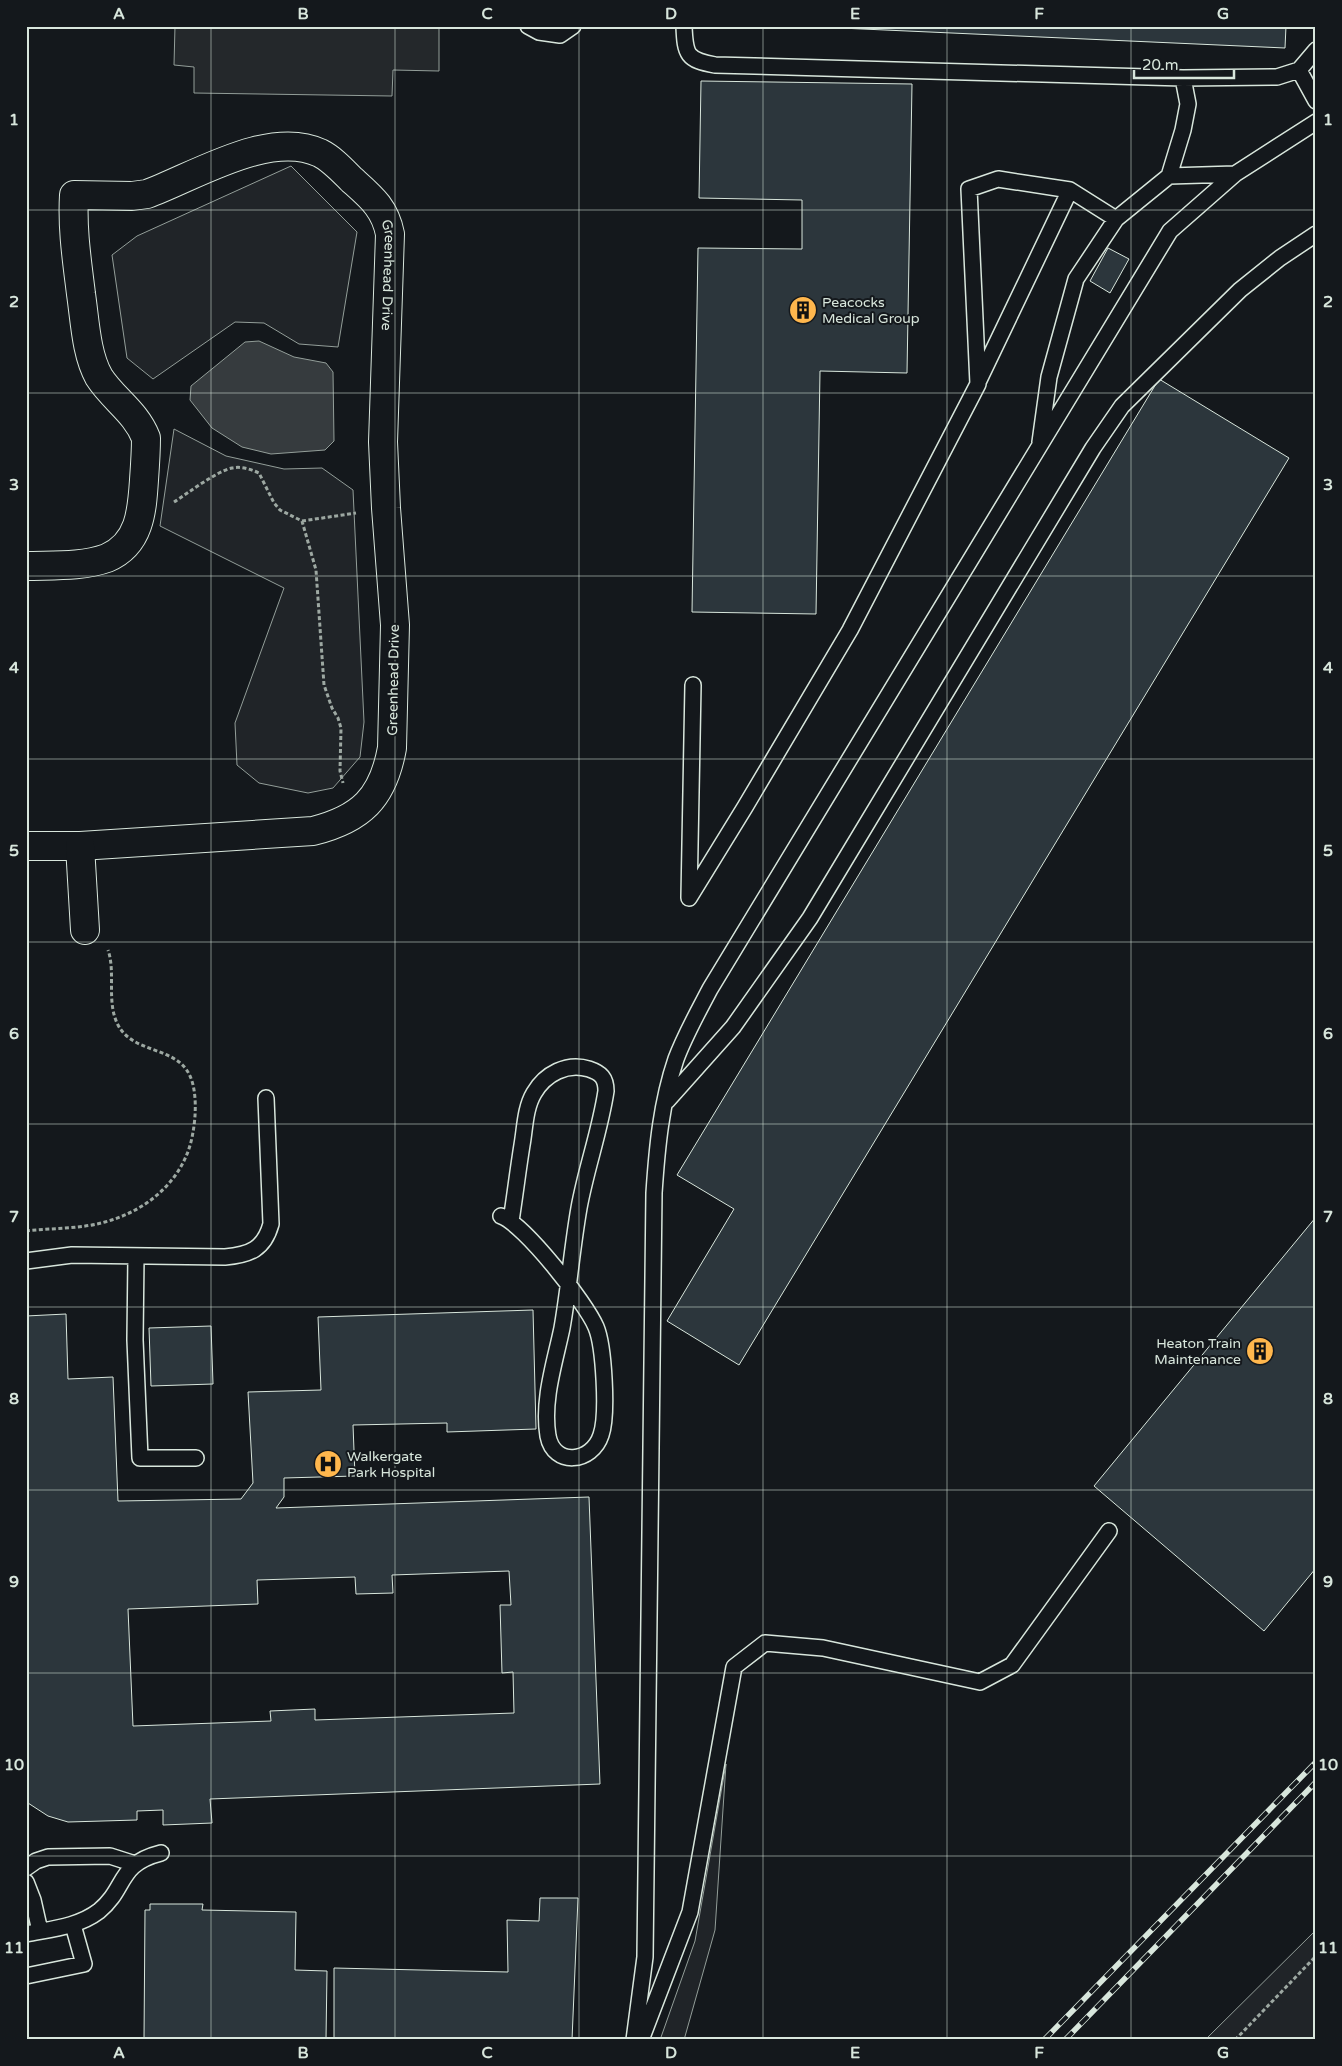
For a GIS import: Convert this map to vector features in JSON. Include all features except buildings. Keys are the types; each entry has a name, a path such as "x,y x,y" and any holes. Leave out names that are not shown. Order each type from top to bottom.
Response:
{"street":[{"name":"Greenhead Drive","path":"26,566 87,563 106,558 121,551 131,539 138,525 142,508 146,438 142,427 134,415 98,375 93,361 85,327 74,233 74,195 132,196 146,194 248,152 287,147 310,150 329,159 374,200 388,220 390,250 383,442 395,625 392,748 389,766 384,778 372,798 357,814 345,821 313,831 80,846 26,846"},
{"path":"80,846 85,930"}],"lane":[{"path":"528,26 539,32 560,35 573,26"},
{"path":"684,26 685,46 690,57 699,62 716,65 1183,78 1277,77 1299,70 1316,50"},
{"path":"1299,70 1316,101"},
{"path":"1039,448 1049,378 1076,279 1116,219 1169,176 1183,130 1188,104 1183,78"},
{"path":"634,2040 646,1957 654,1193 658,1139 664,1104 676,1060 710,989 1170,231 1235,174 1316,122"},
{"path":"1169,176 1235,174"},
{"path":"978,384 969,189 998,180 1070,190 1116,219"},
{"path":"693,686 688,898 850,630 978,384 1070,190"},
{"path":"664,1104 733,1027 810,918 1093,448 1122,406 1240,290 1280,258 1316,234"},
{"path":"569,1287 549,1260 506,1218 533,1094 546,1079 566,1068 576,1067 603,1076 606,1083 606,1091 579,1207 569,1287 548,1395 548,1438 555,1451 562,1456 577,1457 590,1453 599,1441 604,1408 600,1346 596,1327 569,1287"},
{"path":"26,1261 72,1255 240,1256 252,1252 262,1244 272,1224 266,1098"},
{"path":"136,1256 135,1340 140,1458 196,1458"},
{"path":"641,2040 690,1912 734,1667 765,1643 824,1648 980,1682 1012,1665 1109,1531"},
{"path":"26,1882 33,1900 33,1933 73,1925 100,1910 135,1864 147,1857 161,1853"},
{"path":"26,1868 36,1861 48,1857 110,1856 135,1864"},
{"path":"26,1976 84,1964 73,1925"}],"path":[{"path":"138,525 224,470 233,467 247,468 259,473 274,503 280,510 302,521 386,508"},
{"path":"302,521 316,570 324,685 341,728 340,771 357,814"},
{"path":"26,1231 81,1226 125,1216 143,1206 161,1192 176,1175 191,1145 195,1105 190,1076 179,1061 141,1046 123,1033 114,1014 109,953 104,942 85,930"},
{"path":"1235,2040 1316,1956"}],"shaded area":[{"path":"175,26 439,26 439,71 393,70 392,96 194,93 194,67 174,65"},
{"path":"291,166 357,232 338,347 299,344 264,323 235,322 153,379 127,358 112,255 137,236"},
{"path":"259,341 294,357 326,363 333,372 334,441 325,450 271,454 242,447 212,428 190,400 191,386 245,342"},
{"path":"174,429 226,456 284,469 322,468 353,490 364,722 360,757 333,788 308,793 259,783 237,765 235,723 284,588 160,526"},
{"path":"726,1764 715,1930 684,2040 660,2040 695,1941"},
{"path":"1316,1930 1316,2040 1205,2040"}],"railway":[{"path":"1044,2040 1316,1762"},
{"path":"1065,2040 1316,1782"}],"place":[{"name":"Peacocks Medical Group","path":"803,310"},
{"name":"Heaton Train Maintenance","path":"1260,1351"},
{"name":"Walkergate Park Hospital","path":"328,1464"}]}
